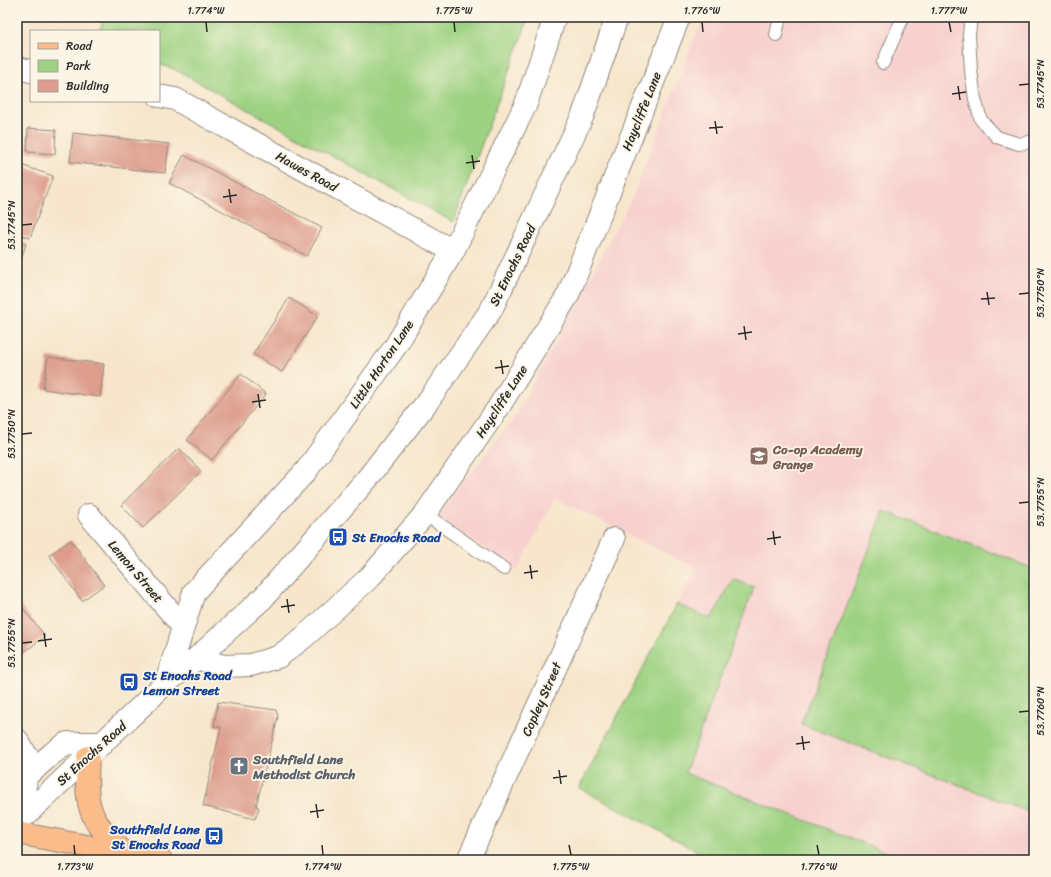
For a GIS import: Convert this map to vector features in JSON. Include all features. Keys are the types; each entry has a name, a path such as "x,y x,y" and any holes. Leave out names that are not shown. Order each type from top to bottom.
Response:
{"main road":[{"path":"95,750 86,788 89,807 109,854"},
{"path":"19,824 109,854 161,860"}],"street":[{"name":"Little Horton Lane","path":"166,683 194,592 306,471 395,347 453,251 526,104 555,17"},
{"name":"St Enochs Road","path":"19,824 166,683 197,658 263,598 367,479 428,401 491,310 583,115 617,17"},
{"name":"Haycliffe Lane","path":"197,658 223,666 251,665 278,657 304,638 370,577 425,514 498,408 568,295 679,17"},
{"path":"17,68 30,71"},
{"name":"Hawes Road","path":"160,96 175,99 453,251"},
{"name":"Lemon Street","path":"89,515 183,627"},
{"name":"Copley Street","path":"468,860 614,539"},
{"path":"17,740 35,769"},
{"path":"19,824 26,776 67,743 95,750"}],"lane":[{"path":"776,35 780,17"},
{"path":"883,63 903,17"},
{"path":"971,17 969,35 971,71 975,99 981,120 997,137 1019,144 1034,141"},
{"path":"425,514 504,569"}],"shaded area":[{"name":"Co-op Academy Grange","path":"703,17 1034,17 1034,860 714,860 579,788 597,758 696,568 555,498 517,571 437,516 517,414 632,198"}],"green space":[{"path":"101,17 529,17 453,222 172,68 160,65 160,30 100,30 102,24"},
{"path":"884,511 1034,569 1034,814 801,724"},
{"path":"733,579 754,587 685,773 906,860 714,860 579,788 677,604 711,619"}],"building":[{"path":"28,128 56,130 55,154 27,152"},
{"path":"73,133 169,144 165,173 70,162"},
{"path":"184,155 322,228 307,256 169,183"},
{"path":"21,165 53,176 30,238 17,233 17,175"},
{"path":"17,242 26,244 17,272"},
{"path":"289,298 318,316 282,372 253,354"},
{"path":"48,357 104,364 100,397 43,389"},
{"path":"241,374 266,394 212,460 187,440"},
{"path":"179,448 201,471 143,528 121,505"},
{"path":"71,540 104,585 82,601 49,555"},
{"path":"17,601 45,636 18,657 17,656"},
{"name":"Southfield Lane Methodist Church","path":"218,702 276,710 278,717 256,806 259,808 255,819 203,806 221,727 214,726"}],"place":[{"name":"Co-op Academy Grange","path":"759,456"},
{"name":"St Enochs Road","path":"338,537"},
{"name":"St Enochs Road Lemon Street","path":"129,682"},
{"name":"Southfield Lane Methodist Church","path":"239,766"},
{"name":"Southfield Lane St Enochs Road","path":"214,836"}]}
